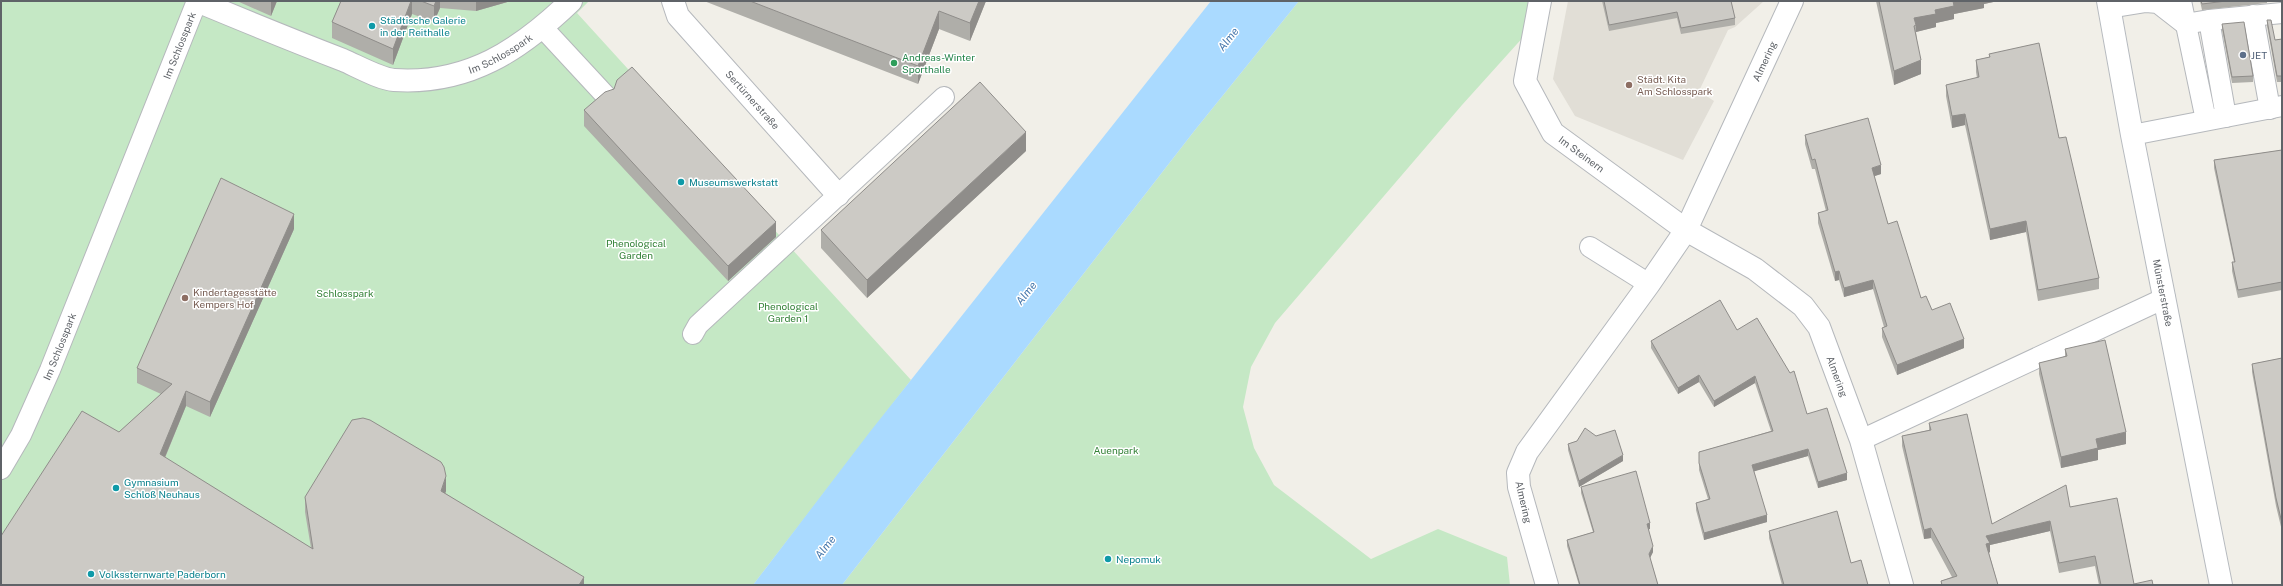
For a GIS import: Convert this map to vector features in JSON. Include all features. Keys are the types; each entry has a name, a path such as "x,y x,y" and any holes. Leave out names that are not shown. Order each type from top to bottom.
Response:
{"street":[{"name":"Im Schlosspark","path":"197,1 392,80 435,79 478,67 507,54 543,28 571,1"},
{"name":"Sertürnerstraße","path":"673,1 678,16 838,195"},
{"name":"Im Steinern","path":"1540,1 1525,81 1553,132 1686,230"},
{"name":"Almering","path":"1547,585 1519,487 1518,473 1527,452 1650,284 1686,230 1792,1"},
{"name":"Münsterstraße","path":"2109,4 2132,135 2221,585"},
{"name":"Almering","path":"1686,230 1755,269 1802,306 1819,327 1828,346 1861,440 1902,585"}],"lane":[{"name":"Im Schlosspark","path":"1,469 21,435 50,370 197,1"},
{"path":"2181,1 2206,120"},
{"path":"2109,4 2146,2 2158,3 2185,24 2209,20 2282,13"},
{"path":"2132,135 2276,107 2254,15"},
{"path":"2209,20 2226,117"},
{"path":"543,28 606,96"},
{"path":"693,334 698,325 944,97"},
{"path":"1590,247 1650,284"},
{"path":"1861,440 2165,298"}],"shaded area":[{"name":"Städt. Kita Am Schlosspark","path":"1568,1 1764,1 1735,27 1728,30 1699,91 1714,101 1683,160 1575,116 1553,79"}],"green space":[{"name":"Schlosspark","path":"1,1 589,1 577,13 911,380 753,585 1,585"},
{"name":"Auenpark","path":"1299,1 1532,1 1527,33 1462,105 1275,323 1251,367 1243,407 1254,448 1274,485 1371,559 1438,529 1507,557 1510,585 842,585 1195,130"}],"water":[{"name":"Alme","path":"1211,1 1299,1 1195,130 842,585 753,585 869,433"}],"building":[{"name":"Städtische Galerie in der Reithalle","path":"341,1 411,1 393,49 332,22"},
{"path":"421,1 436,1 434,6"},
{"path":"750,1 979,1 970,23 939,11 918,66"},
{"path":"1604,1 1731,1 1735,18 1681,28 1677,12 1609,25"},
{"path":"1879,1 1953,1 1954,6 1935,10 1936,14 1914,18 1916,25 1914,26 1921,60 1894,71"},
{"path":"2201,1 2226,1 2202,4"},
{"path":"2267,20 2271,20 2275,40 2282,39 2282,76 2277,76"},
{"path":"2244,22 2253,76 2232,77 2222,24"},
{"path":"2039,43 2059,138 2066,137 2099,278 2038,290 2026,221 1990,229 1965,114 1952,116 1946,85 1979,77 1976,60 1990,57 1989,54"},
{"name":"Museumswerkstatt","path":"632,67 776,222 728,266 584,110 605,92 614,89 617,80"},
{"path":"980,82 1026,132 867,280 821,230"},
{"path":"1868,118 1881,165 1872,168 1888,224 1897,221 1921,298 1926,296 1932,310 1950,303 1964,339 1897,365 1882,328 1887,326 1873,280 1844,288 1839,271 1835,272 1818,213 1828,210 1815,159 1812,160 1805,135"},
{"path":"2282,150 2282,282 2238,290 2232,262 2235,262 2214,160"},
{"path":"221,178 294,214 210,402 186,391 160,454 313,549 305,497 352,420 363,418 370,420 441,462 446,476 441,491 584,577 579,585 1,585 1,536 82,411 119,432 172,384 137,368"},
{"path":"1720,300 1737,330 1757,318 1790,373 1794,371 1807,414 1827,408 1847,473 1818,482 1808,449 1752,465 1767,515 1704,533 1696,503 1710,499 1699,463 1699,452 1773,431 1755,376 1714,401 1699,375 1678,388 1651,341"},
{"path":"2105,340 2126,432 2096,439 2098,448 2061,457 2039,363 2067,356 2065,349"},
{"path":"2282,358 2282,523 2276,498 2252,364"},
{"path":"1967,414 1992,524 2066,485 2070,507 2117,498 2134,584 2152,580 2153,585 2101,585 2095,556 2059,563 2050,521 1986,536 1990,543 1986,544 1998,585 1942,585 1941,581 1957,576 1931,528 1924,530 1902,436 1931,430 1929,423"},
{"path":"1585,428 1596,436 1615,430 1623,455 1579,481 1568,444 1577,441"},
{"path":"1636,471 1650,523 1647,524 1653,546 1649,554 1658,585 1580,585 1567,540 1594,532 1581,487"},
{"path":"1837,511 1851,563 1861,560 1868,585 1784,585 1769,531"}],"place":[{"name":"Städtische Galerie in der Reithalle","path":"372,26"},
{"name":"JET","path":"2243,55"},
{"name":"Andreas-Winter Sporthalle","path":"894,63"},
{"name":"Städt. Kita Am Schlosspark","path":"1629,85"},
{"name":"Museumswerkstatt","path":"681,182"},
{"name":"Kindertagesstätte Kempers Hof","path":"185,298"},
{"name":"Gymnasium Schloß Neuhaus","path":"116,488"},
{"name":"Nepomuk","path":"1108,559"},
{"name":"Volkssternwarte Paderborn","path":"91,574"}],"park label":[{"name":"Phenological Garden","path":"636,248"},
{"name":"Phenological Garden 1","path":"788,312"}]}
